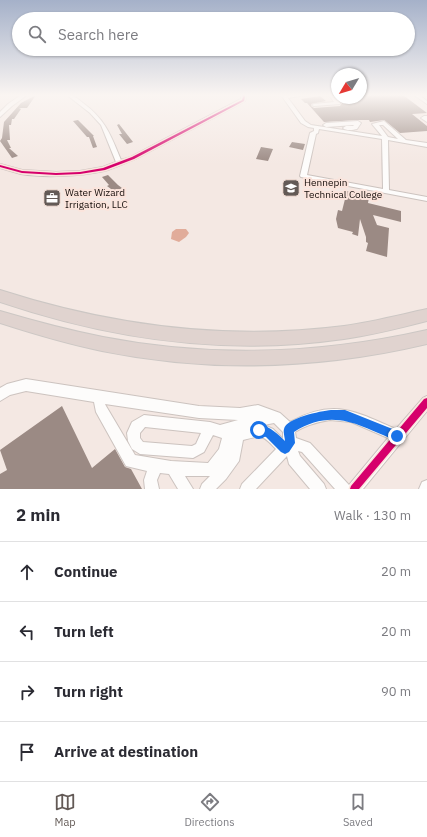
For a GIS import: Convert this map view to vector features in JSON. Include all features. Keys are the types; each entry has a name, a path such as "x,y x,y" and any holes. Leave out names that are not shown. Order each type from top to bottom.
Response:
{"highway":[{"path":"0,296 46,311 90,322 136,330 194,337 247,339 305,337 356,331 402,322 427,315"},
{"path":"0,317 47,331 104,344 137,350 209,357 283,357 316,355 401,344 427,337"}],"street":[{"path":"97,118 103,125 120,164"},
{"path":"0,166 22,172 64,174 92,171 120,164 209,118"},
{"path":"300,118 304,123 316,129 360,138"},
{"path":"304,123 315,121 326,125 350,129 355,128 358,123 326,125"},
{"path":"386,192 385,138 374,124 384,123 405,141"},
{"path":"316,129 427,145"},
{"path":"316,129 313,133 303,176 427,200"},
{"path":"385,138 395,133"},
{"path":"385,138 427,149"},
{"path":"0,395 7,390 26,385 199,412 240,414 258,411 276,417 289,429"},
{"path":"99,397 100,408 131,461 192,470 211,469 221,458 227,447 225,432"},
{"path":"354,489 427,402"},
{"path":"289,429 299,423 331,414 345,415 397,436"},
{"path":"276,417 247,423 225,432 193,452 140,448 134,442 133,437 135,427 138,423 144,422 225,432 259,430 269,433 288,446 306,448 344,489"},
{"path":"289,429 288,446 294,459 319,489"},
{"path":"207,489 221,474 234,456 225,432"},
{"path":"247,489 288,446"},
{"path":"152,489 150,478 157,466"},
{"path":"173,468 186,489"}],"shaded area":[{"path":"176,229 186,229 189,233 179,242 171,239 172,232"}],"building":[{"path":"8,118 15,118 12,119 11,125 9,125 10,140 7,140 11,148 9,148 18,156 12,158 0,141 2,138 4,122"},
{"path":"320,118 417,118 427,126 427,131 400,133 384,120 370,122 369,120 324,122"},
{"path":"78,120 94,136 97,147 93,148 89,137 87,137 73,121"},
{"path":"119,124 133,142 127,144 119,134 122,134 117,125"},
{"path":"292,142 305,144 303,150 289,147"},
{"path":"261,147 273,149 268,161 256,159"},
{"path":"108,175 122,188 115,192 107,186 109,185 102,177"},
{"path":"347,191 369,197 368,203 401,211 401,222 373,215 377,225 389,228 387,257 366,251 368,243 366,242 366,237 360,219 358,236 352,234 353,232 338,228 336,219 338,210 342,211"},
{"path":"62,406 92,468 115,449 125,467 131,469 142,489 0,489 0,474 7,470 0,450"}],"cycle path":[{"path":"0,166 22,172 56,174 80,173 104,169 133,158 209,118"},
{"path":"354,489 427,402"}],"place":[{"name":"Hennepin Technical College","path":"291,188"},
{"name":"Water Wizard Irrigation, LLC","path":"52,198"}],"route":[{"path":"259,430 269,433 285,449 290,443 289,429 299,423 331,414 345,415 397,436"}]}
